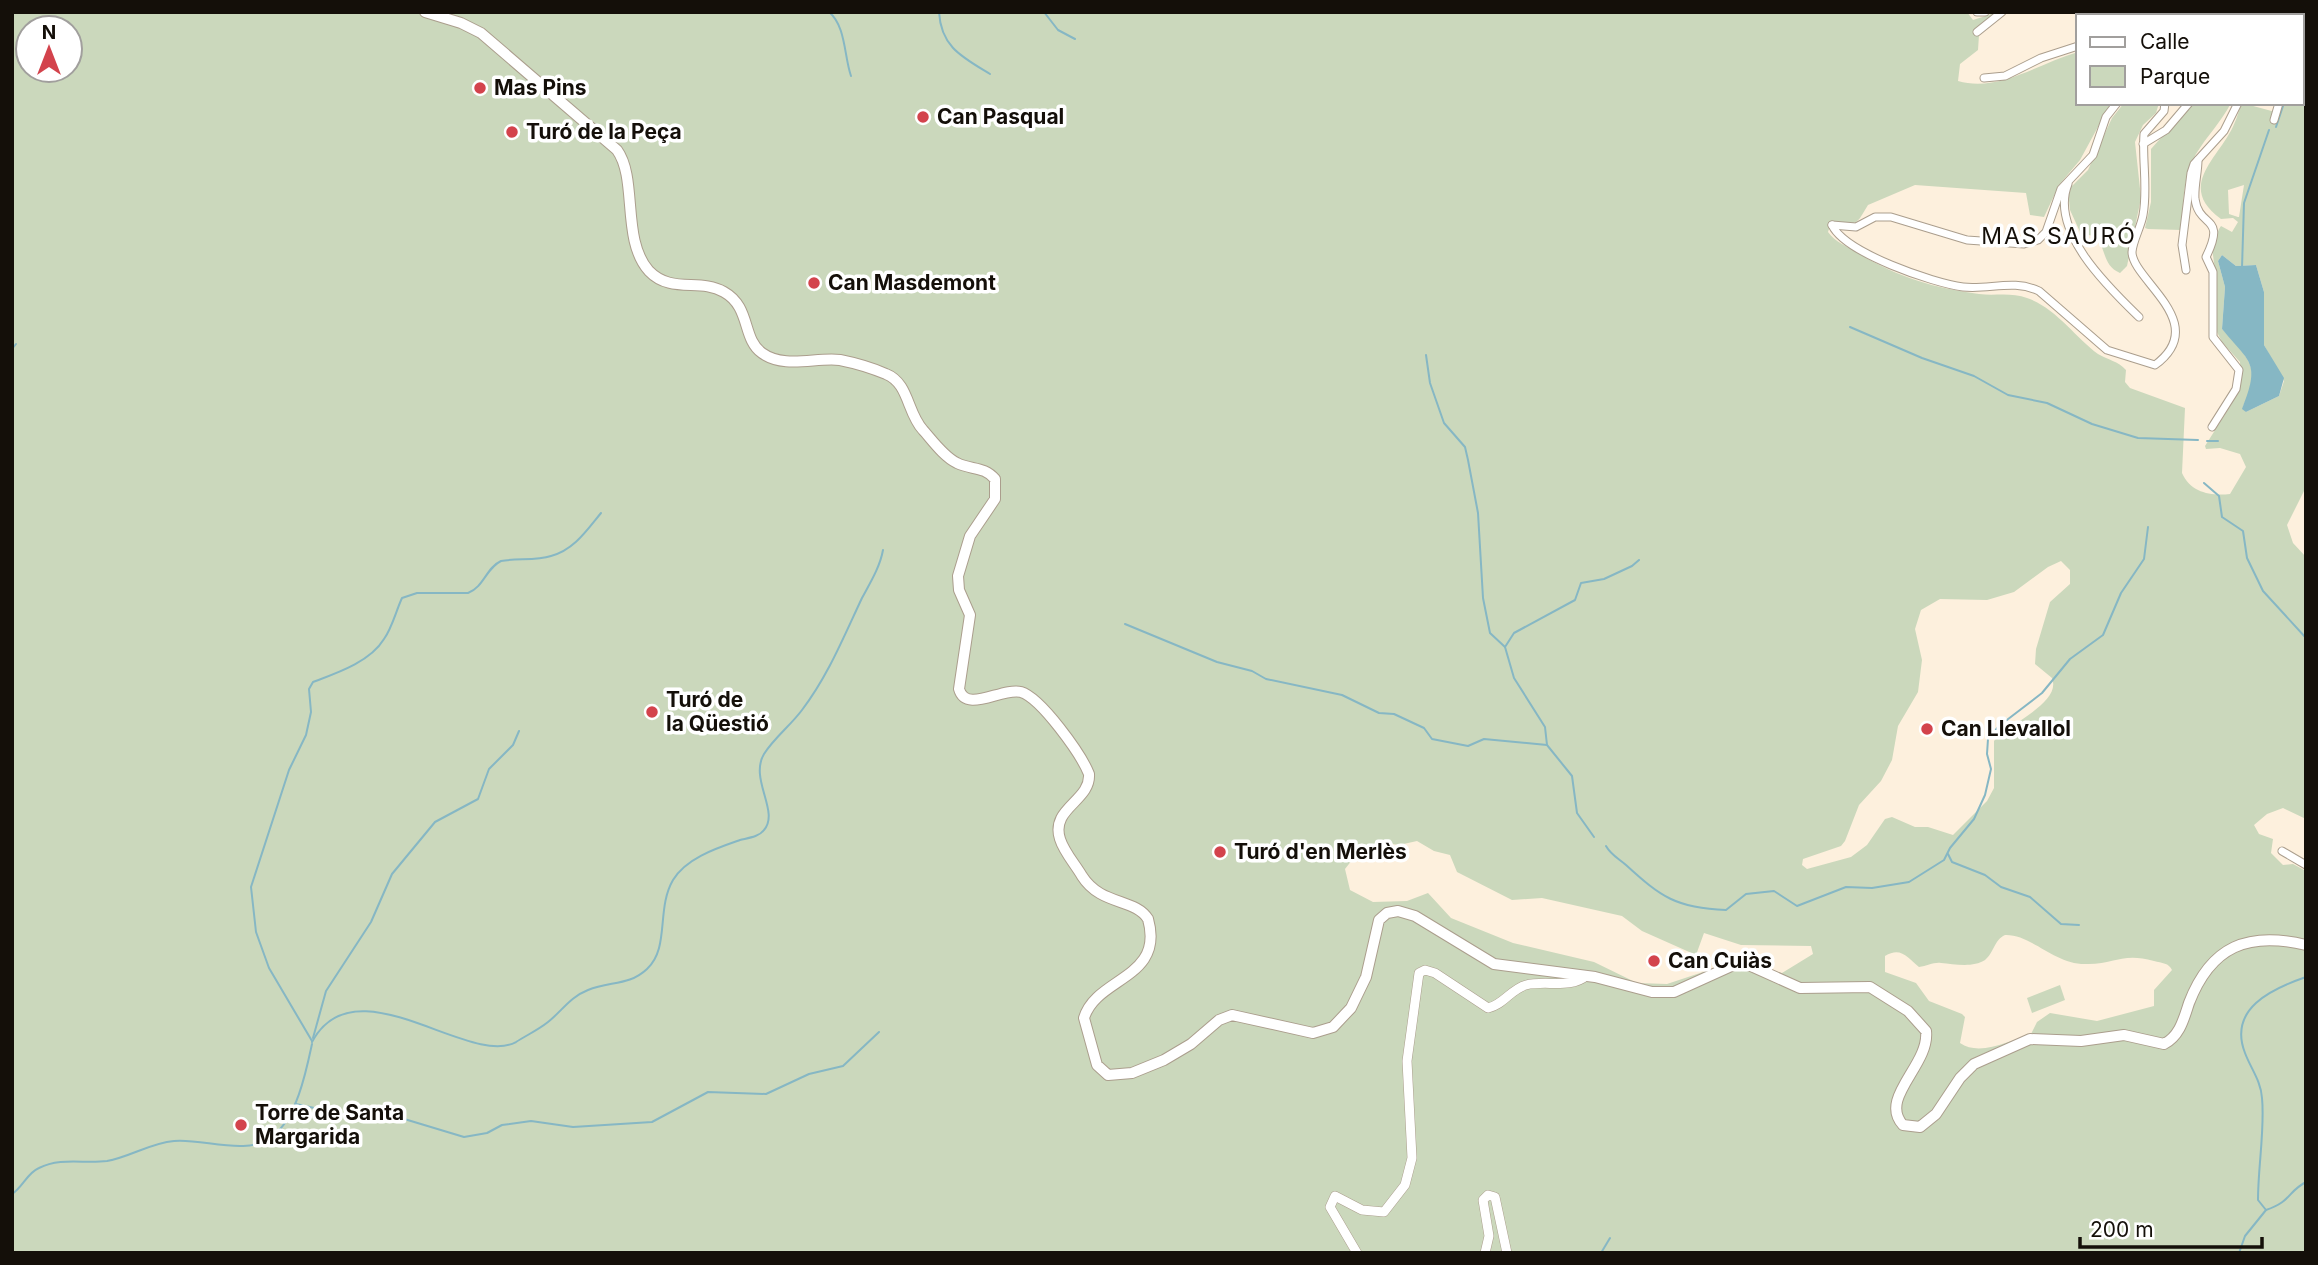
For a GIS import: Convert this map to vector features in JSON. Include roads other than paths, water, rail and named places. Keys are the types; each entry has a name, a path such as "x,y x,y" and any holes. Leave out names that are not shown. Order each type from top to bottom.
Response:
{"main road":[{"path":"425,12 461,23 481,33 617,150 625,166 628,201 639,253 654,276 676,285 715,288 726,293 742,310 756,348 769,357 804,362 839,360 891,376 902,387 920,428 951,460 983,469 995,479 997,494 970,536 958,576 959,590 970,615 959,689 963,698 971,701 1012,690 1030,696 1039,703 1089,774 1089,786 1061,817 1058,828 1061,842 1096,892 1137,908 1148,919 1150,944 1143,961 1092,1003 1086,1012 1086,1030 1097,1065 1104,1073 1118,1076 1152,1066 1191,1044 1219,1020 1232,1015 1307,1032 1333,1027 1351,1008 1366,977 1378,920 1392,912 1415,916 1494,964 1586,976 1667,993 1723,967 1742,964 1796,988 1862,985 1877,989 1918,1019 1926,1031 1922,1059 1895,1103 1899,1120 1913,1128 1931,1120 1965,1072 1992,1055 2037,1038 2081,1041 2124,1035 2165,1044 2178,1032 2199,981 2225,952 2241,943 2263,938 2306,945"}],"street":[{"path":"1977,12 1985,12"},
{"path":"1977,33 2002,12"},
{"path":"1984,78 2004,76 2041,58 2076,47"},
{"path":"2115,105 2106,117 2092,155 2057,195 2046,232 2038,240 2024,244 1959,238 1899,219 1875,217 1856,228 1832,225 1870,255 1896,268 1964,287 2028,286 2039,291 2107,350 2155,365 2169,347 2174,328 2168,307 2133,254 2144,204 2144,134 2164,111 2165,105"},
{"path":"2143,144 2166,131 2187,105"},
{"path":"2186,270 2182,259 2185,204 2191,173 2198,160 2219,138 2237,105"},
{"path":"2274,120 2278,105"},
{"path":"2198,160 2196,200 2215,230 2215,239 2206,257 2213,272 2213,337 2239,370 2236,389 2212,427"},
{"path":"2069,183 2064,204 2083,254 2097,275 2139,317"},
{"path":"2282,851 2306,865"},
{"path":"1357,1253 1330,1207 1335,1196 1362,1210 1384,1212 1405,1185 1412,1158 1407,1061 1419,973 1425,970 1435,973 1488,1008 1523,986 1573,982 1586,976"},
{"path":"1485,1253 1489,1236 1483,1200 1488,1195 1495,1198 1507,1253"}],"water":[{"path":"2222,255 2236,266 2256,265 2264,292 2264,345 2284,378 2279,396 2246,412 2242,409 2251,381 2250,364 2222,329 2225,287 2218,261"}],"waterway":[{"path":"829,12 842,33 851,76"},
{"path":"939,12 949,43 962,56 990,74"},
{"path":"1044,12 1058,30 1075,39"},
{"path":"2276,127 2283,105"},
{"path":"2242,268 2244,203 2269,130"},
{"path":"1850,327 1922,358 1974,376 2008,395 2047,403 2092,424 2138,438 2198,440"},
{"path":"12,349 16,344"},
{"path":"1426,355 1430,383 1444,423 1465,447 1468,460 1478,513 1483,598 1490,633 1505,647 1514,678 1545,727 1547,745 1572,776 1577,813 1594,837"},
{"path":"2207,441 2218,441"},
{"path":"2204,483 2219,496 2222,517 2243,531 2247,558 2263,591 2306,638"},
{"path":"312,1041 269,968 256,932 251,887 289,770 306,735 311,712 309,689 313,682 352,666 378,647 389,630 402,598 417,593 468,593 501,561 545,558 567,549 601,513"},
{"path":"1606,846 1660,893 1694,907 1709,909 1726,910 1746,894 1774,891 1797,906 1846,887 1872,888 1909,882 1944,860 1950,848 1974,819 1985,795 1991,769 1987,754 1988,739 1999,726 2042,693 2070,659 2103,635 2121,593 2144,559 2148,527"},
{"path":"312,1042 331,1020 355,1011 383,1013 470,1042 496,1046 516,1042 544,1025 582,993 633,978 647,969 658,950 668,891 679,872 703,855 756,836 768,823 769,814 760,774 764,754 798,716 820,684 880,563 883,550"},
{"path":"1505,647 1514,633 1575,600 1581,583 1604,579 1639,560"},
{"path":"1125,624 1217,662 1252,671 1266,679 1342,695 1379,713 1394,714 1424,728 1432,739 1468,746 1484,739 1547,745"},
{"path":"313,1038 326,991 371,922 392,874 435,822 478,799 489,769 513,745 519,731"},
{"path":"1948,854 1952,862 1985,875 2001,887 2030,897 2061,924 2079,925"},
{"path":"2239,1253 2245,1236 2266,1210 2258,1200 2263,1122 2261,1092 2245,1053 2241,1038 2242,1024 2256,1003 2279,988 2306,977"},
{"path":"296,1104 351,1116 401,1118 464,1137 487,1133 502,1125 531,1121 573,1127 652,1122 708,1092 766,1094 809,1074 843,1066 879,1032"},
{"path":"12,1194 35,1170 56,1163 107,1161 174,1141 238,1146 263,1142 273,1136 288,1118 303,1080 312,1044"},
{"path":"2266,1210 2281,1203 2306,1182"},
{"path":"1601,1253 1610,1238"}],"place":[{"name":"Mas Pins","path":"480,88"},
{"name":"Can Pasqual","path":"923,117"},
{"name":"Turó de la Peça","path":"512,132"},
{"name":"Can Masdemont","path":"814,283"},
{"name":"Turó de la Qüestió","path":"652,712"},
{"name":"Can Llevallol","path":"1927,729"},
{"name":"Turó d'en Merlès","path":"1220,852"},
{"name":"Can Cuiàs","path":"1654,961"},
{"name":"Torre de Santa Margarida","path":"241,1125"}],"district":[{"name":"MAS SAURÓ","path":"2059,236"}]}
